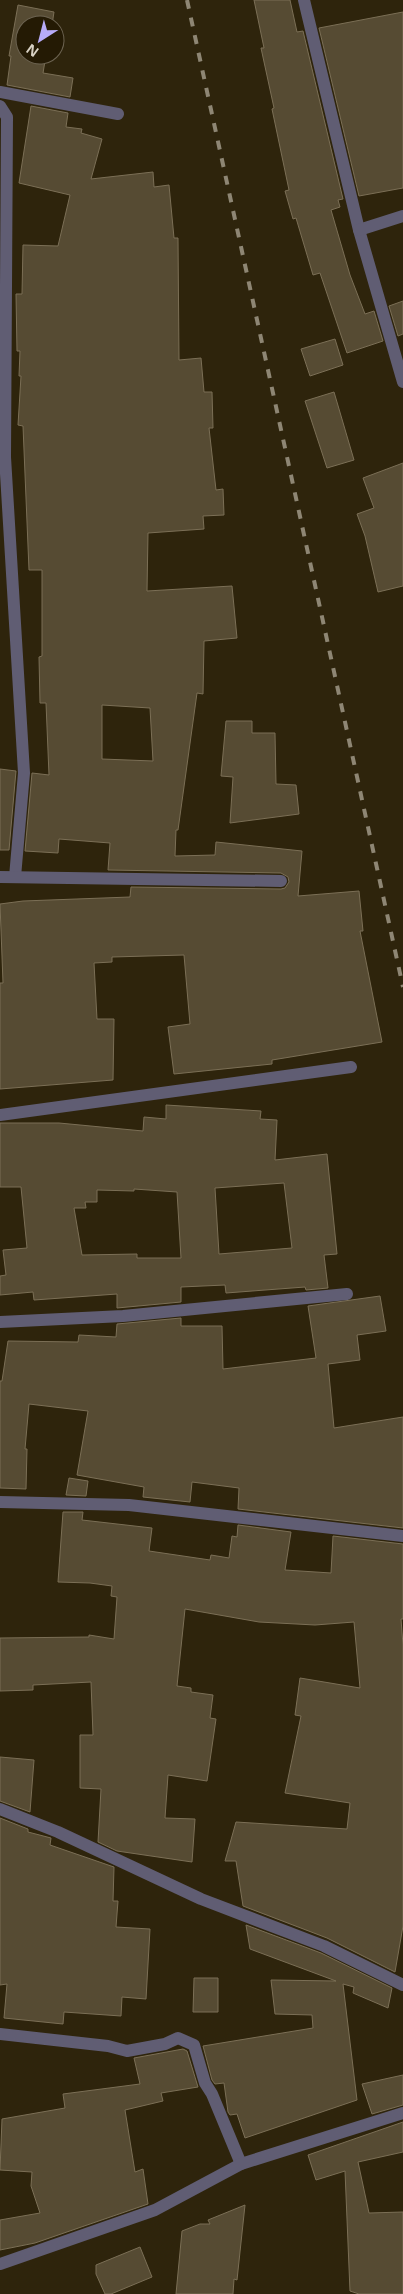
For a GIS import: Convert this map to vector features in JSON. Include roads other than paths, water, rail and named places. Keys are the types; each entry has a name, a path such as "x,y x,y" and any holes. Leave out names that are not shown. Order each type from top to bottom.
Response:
{"street":[{"path":"304,0 359,230 403,382"},
{"path":"0,92 118,114"},
{"path":"0,106 7,117 5,457 24,773 15,877"},
{"path":"359,230 403,216"},
{"path":"0,877 281,881"},
{"path":"0,1115 351,1067"},
{"path":"0,1322 123,1316 347,1294"},
{"path":"0,1502 129,1505 403,1536"},
{"path":"0,1809 58,1832 201,1899 324,1946 403,1985"},
{"path":"0,2034 108,2046 126,2051 165,2044 178,2038 194,2046 205,2083 212,2094 241,2164"},
{"path":"0,2264 155,2210 241,2164 403,2113"}],"railway":[{"path":"187,0 403,987"}]}
